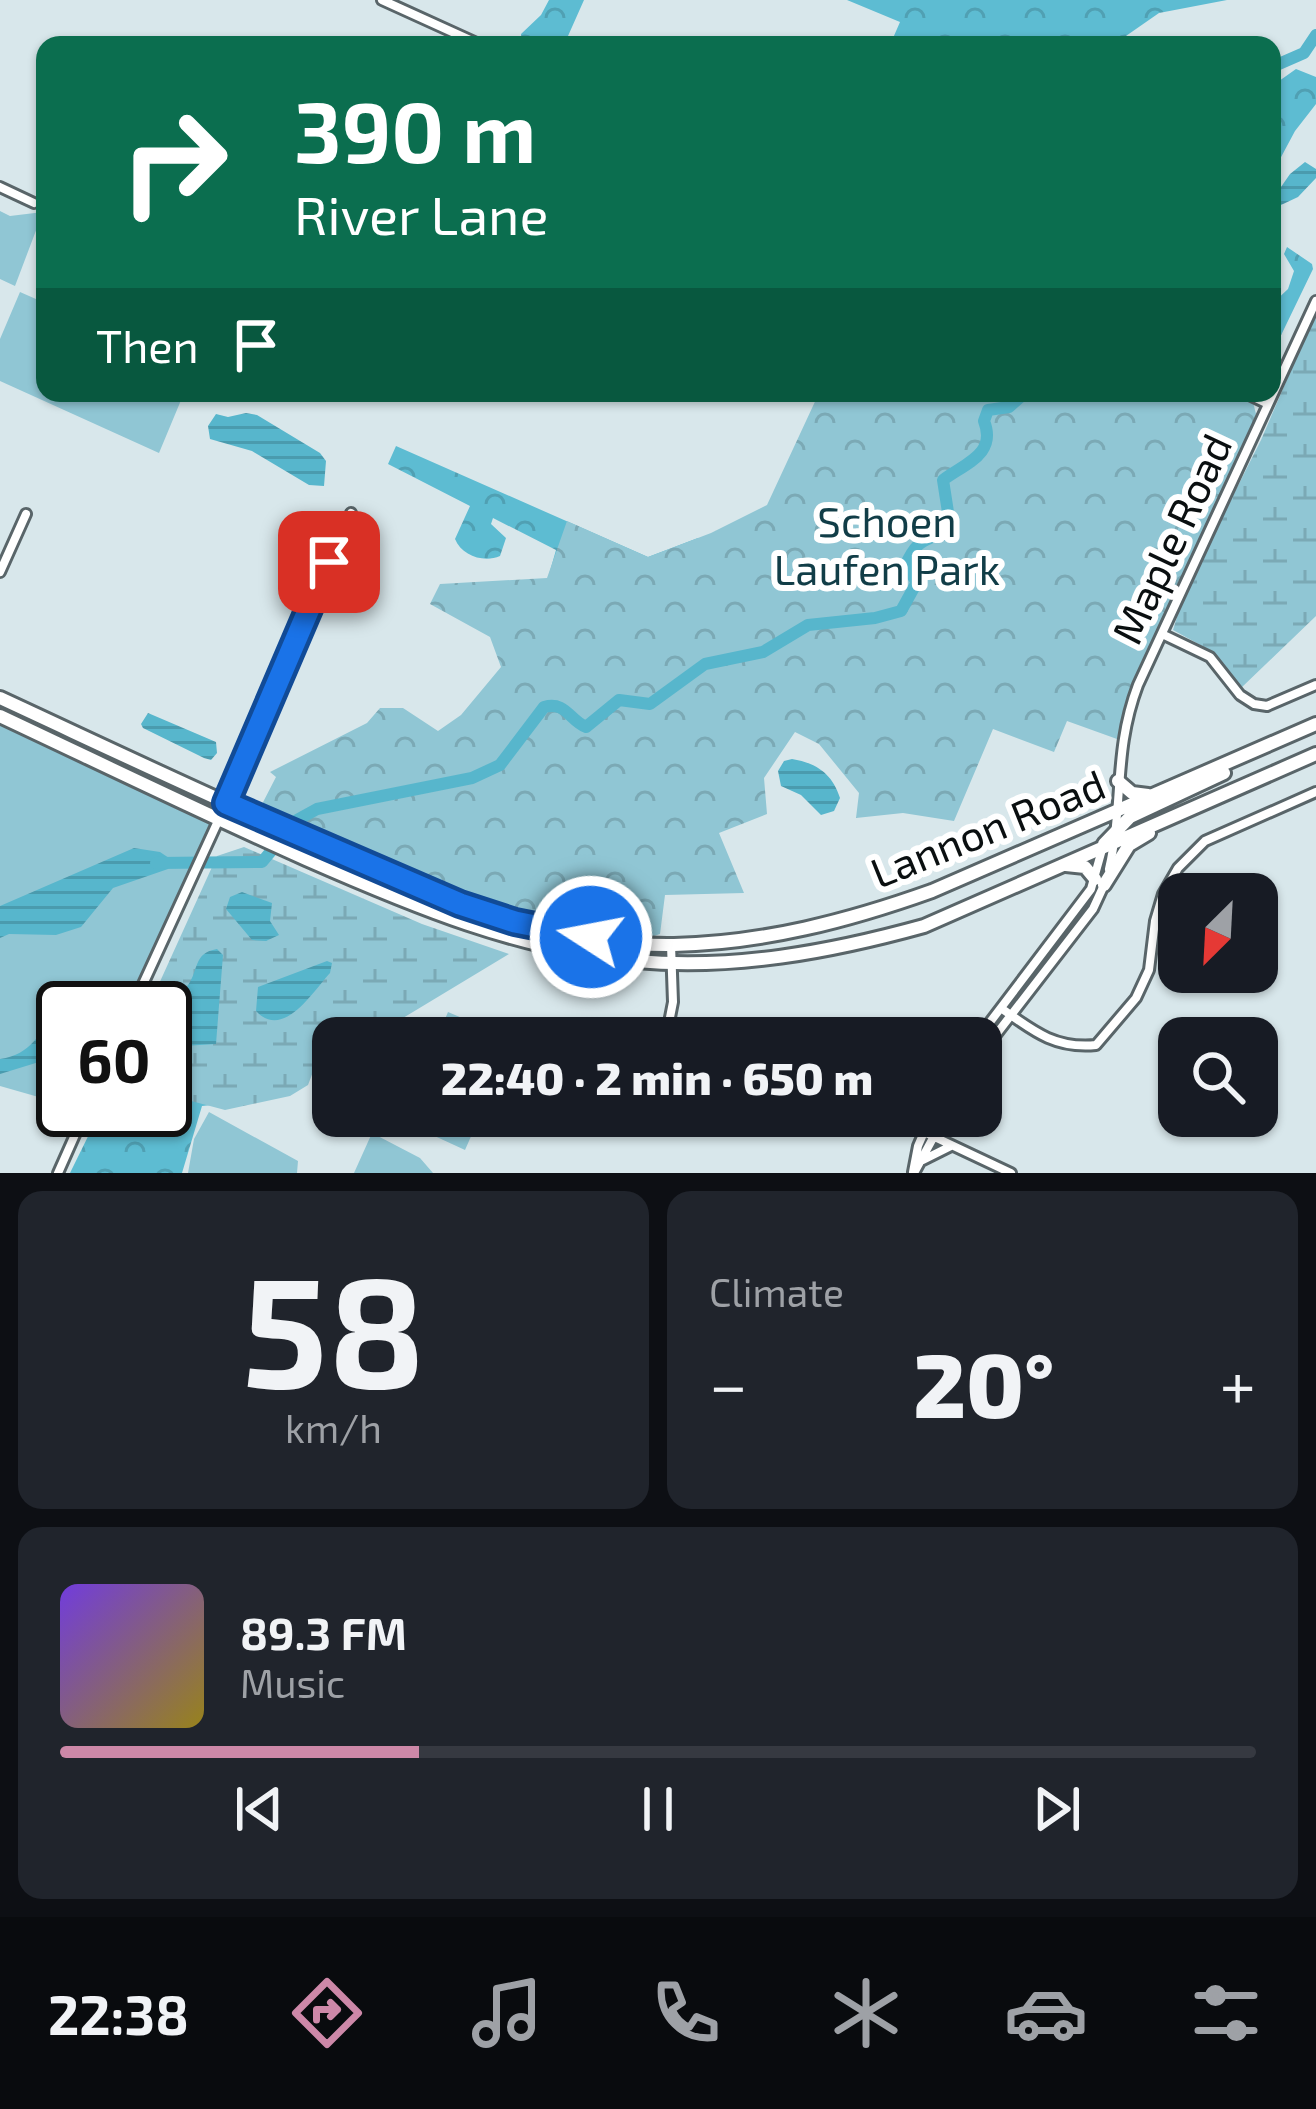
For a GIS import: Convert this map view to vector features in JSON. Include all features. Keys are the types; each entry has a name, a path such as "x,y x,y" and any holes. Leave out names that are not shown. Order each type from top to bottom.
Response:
{"main road":[{"name":"Lannon Road","path":"0,698 460,904 515,922 591,937 670,945 764,936 866,914 932,891 1316,724"},
{"name":"Lannon Road","path":"0,716 217,819 446,918 508,938 616,958 672,962 780,957 859,944 924,926 1065,865 1111,838 1316,754"},
{"path":"93,760 100,744"},
{"path":"1111,838 1130,817 1237,766 1248,754"},
{"path":"1118,781 1132,793 1155,795"},
{"path":"1065,865 1085,867 1099,882 1136,839 1211,799"},
{"path":"1037,878 1050,864 1094,840 1117,812"}],"street":[{"path":"382,0 461,36"},
{"path":"0,187 34,203"},
{"name":"Maple Road","path":"1281,376 1316,302"},
{"path":"1264,402 1268,404"},
{"name":"Maple Road","path":"1002,1027 1094,909 1117,812 1124,722 1268,404"},
{"path":"144,981 351,512"},
{"path":"0,572 26,514"},
{"path":"1162,634 1210,657 1240,695 1254,704 1267,706 1316,685"},
{"path":"1001,1008 1051,1042 1096,1045 1136,998 1149,970 1155,921 1163,893 1178,868 1205,841 1316,792"},
{"name":"Maple Road","path":"1111,838 1117,812"},
{"name":"Maple Road","path":"994,1017 1099,882"},
{"path":"670,945 670,1017"},
{"path":"58,1173 74,1137"},
{"path":"909,1137 917,1146"},
{"path":"913,1173 922,1137"},
{"path":"913,1173 934,1137 1011,1173"},
{"path":"952,1137 957,1148"},
{"path":"922,1160 957,1148"}],"green space":[{"path":"549,0 584,0 568,36 521,36"},
{"path":"847,0 1227,0 1159,13 1126,36 894,36 900,22"},
{"path":"1296,69 1316,77 1316,104 1281,157 1281,80"},
{"path":"0,211 10,216 36,213 36,230 15,286 0,279"},
{"path":"1287,247 1313,269 1281,335 1281,296 1294,271 1284,254"},
{"path":"20,292 36,299 36,397 0,381 0,339"},
{"path":"1316,312 1316,616 1241,688 1215,653 1173,630 1185,591 1281,402"},
{"path":"46,402 180,402 159,453"},
{"name":"Schoen Laufen Park","path":"815,402 1253,402 1256,414 1245,449 1140,665 1117,739 1067,721 1054,752 993,729 954,821 903,813 856,818 859,793 819,744 795,732 764,778 767,814 719,833 744,893 665,895 660,934 654,936 578,928 505,910 398,871 335,837 329,841 259,810 276,777 270,772 367,723 380,708 403,708 438,731 461,715 501,667 490,637 430,604 440,584 547,578 567,521 648,557 767,505"},
{"path":"396,446 648,557 698,538 701,550 548,578 556,550 493,518 491,524 506,538 500,556 474,557 455,539 470,506 388,464"},
{"path":"0,719 217,819 144,981 36,981 36,1096 0,1086"},
{"path":"244,847 422,924 509,954 405,1017 312,1017 312,1074 308,1085 290,1096 225,1110 192,1101 192,981 160,981 217,856"},
{"path":"192,1100 211,1105 202,1106 182,1173 70,1173 88,1137 192,1137"},
{"path":"209,1112 298,1161 297,1173 188,1173 194,1139"},
{"path":"370,1137 380,1137 420,1158 433,1173 354,1173"},
{"path":"437,1137 471,1137 465,1150"}],"shaded area":[{"path":"1305,162 1316,169 1316,178 1298,197 1281,205 1281,187"},
{"path":"246,413 320,453 326,461 324,486 309,485 252,451 210,439 208,426 216,414"},
{"path":"148,713 216,742 217,753 211,760 204,758 143,728"},
{"path":"792,759 828,776 840,798 834,811 821,815 801,795 781,786 778,771 784,761"},
{"path":"134,848 160,852 172,860 168,869 113,888 81,927 56,935 0,938 0,906"},
{"path":"242,892 272,903 270,921 279,935 252,940 226,909 230,897"},
{"path":"217,949 223,955 216,1044 192,1045 190,981 200,958"},
{"path":"332,963 330,973 287,1017 266,1019 256,1011 258,987"},
{"path":"35,1040 36,1063 0,1074 0,1059 15,1055"}],"waterway":[{"path":"1281,63 1304,53 1316,35"},
{"path":"156,863 262,862 297,820 317,809 472,778 500,765 544,707 562,709 586,727 619,700 650,704 705,664 763,652 808,625 901,611 917,582 905,566 911,555 920,543 950,525 943,480 983,450 988,410 1015,402"}],"route":[{"path":"329,562 226,803 460,904 515,922 591,937"}]}
